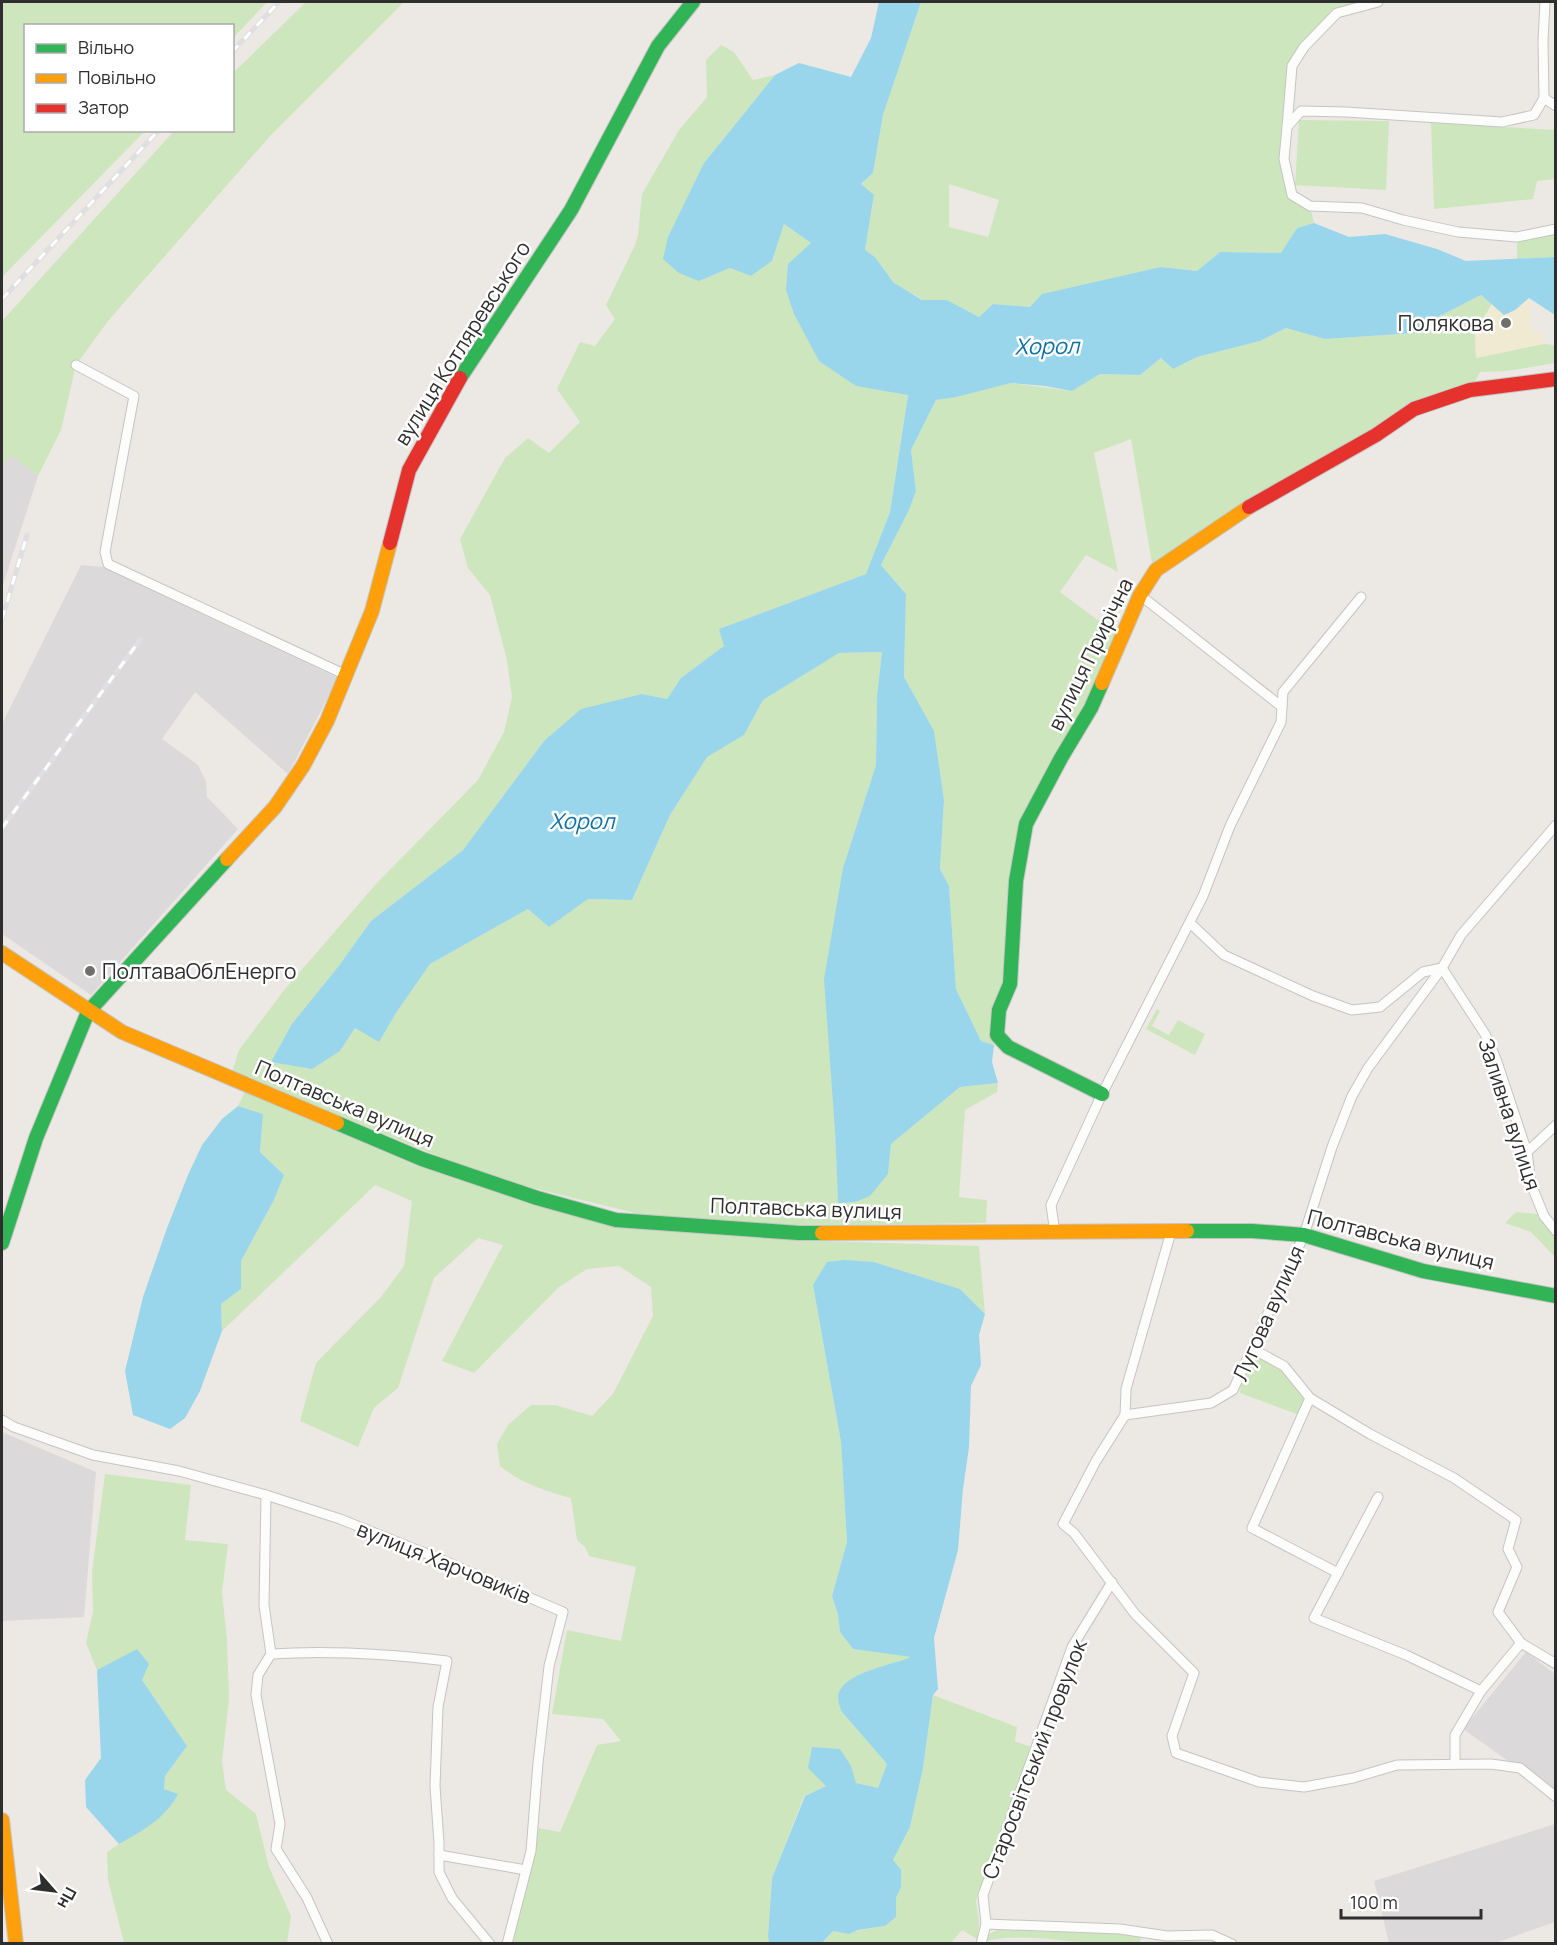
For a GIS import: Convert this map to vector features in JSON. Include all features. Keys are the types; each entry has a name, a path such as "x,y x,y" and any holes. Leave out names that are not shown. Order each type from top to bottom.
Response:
{"street":[{"name":"вулиця Котляревського","path":"2,1243 36,1138 88,1012 275,807 303,766 327,720 372,611 409,470 456,384 571,210 658,46 693,2"},
{"path":"1378,2 1337,13 1304,47 1292,66 1284,159 1292,195 1310,206 1362,208 1458,232 1517,237 1556,229"},
{"path":"1287,127 1301,111 1502,122 1534,115 1544,98 1545,2"},
{"path":"1544,98 1556,106"},
{"path":"76,365 134,396 105,552 108,564 346,675"},
{"name":"вулиця Прирічна","path":"1102,1094 1008,1047 997,1035 999,1010 1010,984 1016,881 1026,824 1091,708 1140,595 1156,570 1246,508 1376,435 1414,409 1470,390 1556,379"},
{"path":"1140,595 1281,707"},
{"path":"1055,1233 1051,1205 1102,1094 1203,896 1230,826 1281,722 1283,692 1361,597"},
{"name":"Лугова вулиця","path":"1125,1415 1211,1403 1233,1390 1304,1234 1352,1095 1368,1068 1442,968 1461,935 1556,825"},
{"path":"1190,923 1224,955 1313,996 1352,1010 1380,1007 1423,972 1442,968"},
{"name":"Полтавська вулиця","path":"2,953 88,1012 122,1032 422,1159 537,1198 616,1220 799,1233 1252,1231 1304,1234 1423,1271 1556,1296"},
{"name":"Заливна вулиця","path":"1442,968 1485,1034 1496,1059 1527,1152 1531,1184 1544,1216 1556,1232"},
{"path":"1527,1152 1556,1125"},
{"path":"1171,1232 1126,1389 1125,1415 1096,1461 1063,1524 1074,1533 1135,1614 1194,1673 1172,1736 1176,1754 1259,1782 1304,1787 1353,1778 1396,1765 1491,1764 1520,1768 1556,1797"},
{"path":"1253,1349 1284,1366 1310,1398 1370,1434 1454,1478 1516,1520 1508,1549 1517,1567 1498,1612 1521,1643 1556,1664"},
{"path":"1310,1398 1252,1528 1338,1573"},
{"name":"вулиця Харчовиків","path":"2,1420 14,1427 93,1455 179,1470 266,1495 360,1527 563,1612 549,1666 531,1851 507,1944"},
{"path":"266,1495 264,1605 271,1654 258,1675 256,1695 280,1824 276,1849 308,1898 328,1944"},
{"path":"1378,1497 1314,1618 1406,1655 1481,1691"},
{"name":"Старосвітський провулок","path":"981,1944 986,1924 983,1895 1072,1647 1112,1582"},
{"path":"1455,1764 1455,1735 1481,1691 1521,1643"},
{"path":"271,1654 311,1652 417,1657 447,1661 438,1707 435,1774 439,1872 452,1898 490,1944"},
{"path":"2,1820 16,1944"},
{"path":"439,1855 526,1870"},
{"path":"986,1924 1120,1929 1167,1936 1212,1935 1232,1944"}],"shaded area":[{"path":"10,454 38,476 2,588 2,465"},
{"path":"81,565 103,567 338,678 288,774 195,692 162,739 198,765 206,782 207,797 238,829 91,995 2,934 2,724"},
{"path":"2,1432 96,1472 84,1617 2,1621"},
{"path":"1526,1652 1555,1674 1555,1794 1463,1729"},
{"path":"1555,1824 1555,1922 1495,1943 1389,1943 1374,1881"}],"green space":[{"path":"2,2 267,2 234,37 234,24 24,24 24,132 144,132 2,277"},
{"path":"306,2 404,2 270,136 108,321 76,365 61,430 38,476 10,455 2,465 2,321 173,132 234,132 234,72"},
{"path":"921,2 1378,2 1337,13 1292,66 1284,159 1292,195 1311,210 1314,223 1297,228 1282,253 1220,252 1197,271 1161,267 1030,307 993,304 979,317 947,300 923,300 893,282 875,257 865,250 874,196 861,185 873,173 883,115","holes":["949,184 999,200 988,237 949,227"]},
{"path":"721,45 734,52 753,80 775,75 704,163 699,281 730,268 751,276 772,261 784,224 811,243 856,386 908,394 890,512 866,574 719,629 725,646 681,678 667,699 642,694 544,741 463,850 371,921 338,967 340,1051 355,1028 379,1041 430,964 528,909 549,926 588,899 632,900 670,815 707,756 744,735 763,700 839,653 882,652 877,695 876,765 843,868 835,1131 838,1202 855,1202 888,1174 891,1144 960,1087 998,1083 997,1092 965,1110 959,1197 987,1200 986,1223 777,1226 651,1217 489,1177 232,1072 239,1050 285,989 377,883 478,780 504,732 512,697 507,660 490,595 468,568 460,539 505,458 528,438 549,453 580,422 557,389 580,342 595,346 615,319 606,305 635,245 642,194 679,130 707,97 706,60"},
{"path":"1299,120 1389,121 1386,190 1295,185"},
{"path":"1431,123 1555,130 1555,179 1537,181 1533,199 1434,209"},
{"path":"1555,229 1555,257 1517,259 1517,237"},
{"path":"1481,295 1492,304 1475,332 1476,358 1543,344 1555,345 1555,363 1507,371 1480,372 1470,390 1414,409 1156,570 1152,563 1131,439 1094,453 1118,572 1086,555 1060,592 1122,638 1026,824 997,1035 994,1045 981,1041 956,989 949,887 940,869 944,800 934,732 904,677 906,594 881,565 916,491 911,450 936,400 1011,383 1072,391 1100,374 1140,375 1161,358 1173,369 1197,357 1260,341 1286,328 1325,339 1429,332 1430,321"},
{"path":"1157,1009 1160,1011 1152,1026 1169,1035 1178,1020 1205,1034 1195,1055 1146,1029"},
{"path":"245,1092 427,1168 612,1227 794,1240 979,1246 985,1314 960,1289 874,1262 813,1285 841,1442 847,1542 832,1596 840,1632 853,1649 913,1657 866,1672 840,1690 842,1712 887,1764 878,1788 855,1783 851,1766 826,1786 804,1796 772,1878 769,1943 507,1943 538,1828 560,1832 597,1745 621,1741 603,1719 552,1714 567,1630 621,1641 636,1567 589,1556 585,1547 577,1540 571,1498 534,1486 508,1472 500,1466 497,1444 508,1425 531,1405 555,1405 592,1416 613,1394 653,1316 651,1287 619,1266 587,1269 559,1287 474,1373 442,1361 503,1245 478,1238 434,1278 398,1388 374,1408 358,1447 300,1421 316,1363 381,1297 404,1266 412,1201 375,1185 222,1331 221,1304 241,1289 241,1261 274,1200 284,1175 260,1152 263,1114 238,1106"},
{"path":"1516,1212 1537,1214 1555,1238 1555,1257 1531,1232 1505,1223"},
{"path":"1259,1352 1284,1366 1310,1398 1302,1416 1240,1393 1241,1385"},
{"path":"105,1474 191,1485 185,1540 228,1544 222,1593 227,1640 229,1699 222,1762 226,1790 256,1814 269,1867 291,1916 287,1943 124,1943 108,1880 107,1852 119,1844 164,1789 165,1776 187,1746 142,1680 137,1650 97,1670 86,1643 93,1612 92,1572"},
{"path":"933,1695 1017,1727 1015,1741 1031,1747 976,1901 978,1936 983,1937 997,1930 1120,1934 1141,1937 1140,1944 1025,1938 982,1942 962,1930 951,1943 822,1944 833,1931 849,1934 885,1926 896,1917 896,1898 901,1887 893,1860 910,1827 923,1768"}],"sand":[{"name":"Полякова","path":"1529,298 1532,330 1543,333 1543,344 1476,358 1475,332 1492,304 1504,315 1515,310"}],"water":[{"name":"Хорол","path":"879,2 921,2 883,115 873,173 861,184 874,195 865,250 875,257 893,282 922,300 947,300 979,317 993,304 1030,307 1042,294 1161,267 1197,271 1220,252 1281,253 1297,228 1314,223 1349,237 1385,234 1437,249 1466,261 1555,257 1555,315 1529,298 1515,310 1504,315 1481,295 1430,321 1430,332 1325,339 1286,328 1260,341 1197,357 1173,369 1161,358 1140,375 1100,374 1072,391 1011,383 936,400 911,450 916,491 881,565 906,594 904,677 934,731 944,800 940,869 949,886 956,989 981,1041 994,1045 992,1062 998,1083 960,1087 891,1144 888,1174 870,1196 855,1202 838,1203 824,979 843,868 876,765 877,695 882,652 839,653 763,700 744,735 707,757 670,815 632,900 588,899 549,927 528,909 430,964 379,1042 355,1028 340,1051 312,1069 271,1062 292,1024 338,967 371,921 463,850 544,741 581,709 642,694 667,699 681,678 724,646 719,629 866,574 890,512 908,395 856,386 819,361 794,314 786,290 788,264 811,243 784,224 772,261 751,276 730,268 699,281 679,273 663,259 668,237 704,163 775,75 799,63 851,77 871,38"},
{"path":"238,1106 263,1114 260,1152 284,1175 274,1200 241,1261 241,1289 221,1304 222,1331 200,1391 185,1418 170,1429 133,1415 125,1371 143,1297 188,1175 202,1145 222,1119"},
{"path":"844,1260 874,1262 960,1289 985,1314 979,1335 981,1365 971,1386 969,1447 958,1550 934,1638 938,1689 933,1695 923,1768 910,1827 893,1860 901,1870 901,1887 896,1898 896,1917 885,1926 858,1930 849,1934 833,1931 822,1943 769,1943 772,1878 805,1796 826,1786 808,1768 812,1747 840,1749 851,1766 856,1783 878,1788 887,1764 842,1712 838,1698 840,1690 845,1683 863,1673 911,1657 853,1649 840,1632 832,1596 847,1542 841,1442 813,1285 827,1262"},
{"path":"137,1649 149,1664 142,1680 187,1746 165,1776 164,1789 178,1794 173,1803 152,1824 119,1844 86,1807 85,1780 101,1758 97,1670"}],"railway":[{"path":"234,50 279,2"},
{"path":"2,299 157,132"},
{"path":"2,619 27,535"},
{"path":"2,828 140,640"}],"traffic: fast":[{"path":"460,378 571,210 658,46 693,2"},
{"path":"1102,683 1091,708 1026,824 1016,881 1010,984 999,1010 997,1035 1008,1047 1102,1094"},
{"path":"2,1243 36,1138 88,1012 227,859"},
{"path":"337,1123 422,1159 537,1198 616,1220 822,1233"},
{"path":"1187,1231 1252,1231 1304,1235 1423,1271 1556,1296"}],"traffic: slow":[{"path":"1102,683 1140,595 1156,570 1249,507"},
{"path":"227,859 275,807 303,766 327,721 372,611 390,543"},
{"path":"2,953 122,1032 337,1123"},
{"path":"822,1233 1187,1231"},
{"path":"2,1820 16,1944"}],"traffic: jam":[{"path":"390,543 409,470 460,378"},
{"path":"1249,507 1376,435 1414,409 1470,390 1556,379"}],"place":[{"name":"Полякова","path":"1506,323"},
{"name":"ПолтаваОблЕнерго","path":"90,971"}]}
